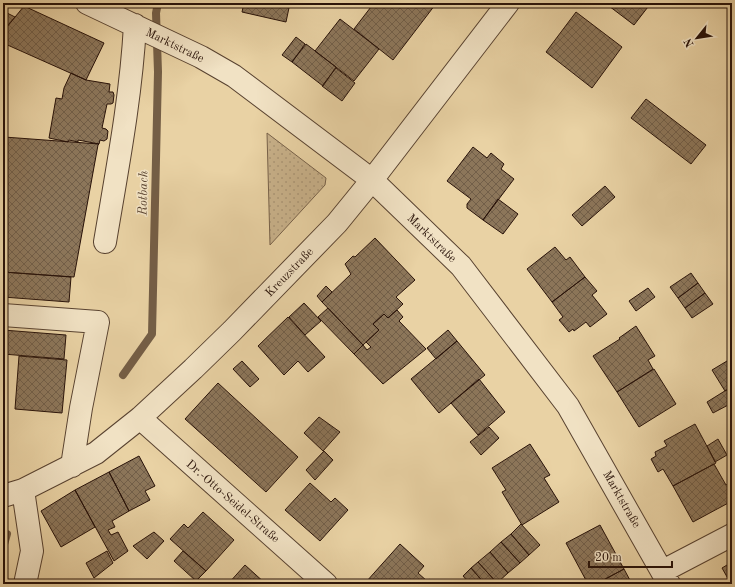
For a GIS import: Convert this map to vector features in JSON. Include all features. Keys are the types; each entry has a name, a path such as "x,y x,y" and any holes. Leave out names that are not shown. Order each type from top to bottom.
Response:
{"street":[{"name":"Marktstraße","path":"87,3 201,57 234,76 372,180 461,266 568,406 666,578"},
{"name":"Kreuzstraße","path":"25,584 32,551 13,493 72,466 96,453 140,418 232,331 336,223 372,180 508,3"},
{"path":"105,242 139,27"},
{"path":"3,314 98,322 81,408 72,466"},
{"name":"Dr.-Otto-Seidel-Straße","path":"140,418 326,584"},
{"path":"666,578 732,535"}],"shaded area":[{"path":"267,133 326,178 325,185 270,245"}],"building":[{"path":"244,3 290,3 286,22 242,12"},
{"path":"374,3 433,3 435,5 393,60 354,29"},
{"path":"605,3 651,3 634,25"},
{"path":"24,6 104,43 86,80 3,43 3,32"},
{"path":"3,11 15,17 3,31"},
{"path":"576,12 622,47 592,88 546,52"},
{"path":"340,19 379,49 354,81 315,51"},
{"path":"296,37 305,44 292,62 282,55"},
{"path":"306,44 336,67 323,86 292,62"},
{"path":"3,63 7,75 3,76"},
{"path":"336,68 355,83 342,101 322,86"},
{"path":"71,73 86,80 110,84 109,92 113,92 114,95 113,103 107,104 102,128 108,131 107,139 104,141 100,140 99,144 78,140 78,142 69,140 68,142 49,138 56,98 62,99 64,88"},
{"path":"646,99 706,145 691,164 631,118"},
{"path":"4,137 99,144 74,277 3,272"},
{"path":"473,147 487,158 491,153 504,164 501,169 514,179 483,220 467,208 467,204 471,199 447,181"},
{"path":"605,186 615,197 582,226 572,215"},
{"path":"498,199 518,214 503,234 483,220"},
{"path":"375,238 415,280 396,297 403,304 388,318 384,314 373,324 379,330 363,345 322,302 351,274 345,264 353,256 355,257"},
{"path":"555,247 566,260 570,257 585,277 552,302 527,269"},
{"path":"3,272 71,277 69,302 3,297"},
{"path":"691,273 698,283 678,298 670,287"},
{"path":"585,277 597,291 592,295 607,314 590,327 586,322 574,331 573,329 569,332 559,320 563,317 552,302"},
{"path":"698,283 705,293 685,308 678,298"},
{"path":"326,286 332,292 322,302 317,296"},
{"path":"648,288 655,297 636,311 629,301"},
{"path":"705,293 713,304 692,318 685,308"},
{"path":"304,303 321,321 305,335 289,317"},
{"path":"328,308 363,345 354,354 318,317"},
{"path":"397,310 403,317 399,321 426,349 383,384 354,354 363,345 367,350 371,347 366,342 379,330 373,324 384,314 388,318"},
{"path":"288,317 325,357 308,372 298,361 284,375 258,346"},
{"path":"636,326 655,356 648,360 653,369 617,392 593,356 620,339 619,338"},
{"path":"3,330 66,335 64,359 3,354"},
{"path":"448,330 457,341 436,359 427,348"},
{"path":"457,341 485,375 439,413 411,379"},
{"path":"19,356 67,360 62,413 15,409"},
{"path":"732,358 732,387 725,391 712,370"},
{"path":"242,361 259,379 250,387 233,369"},
{"path":"654,369 676,404 639,427 617,392"},
{"path":"479,379 505,412 478,435 451,403"},
{"path":"218,383 298,457 266,492 185,419"},
{"path":"728,389 732,396 732,403 713,413 707,402"},
{"path":"319,417 340,432 323,451 304,433"},
{"path":"695,424 716,463 673,486 663,469 658,472 651,459 656,456 655,452 667,446 664,441"},
{"path":"489,427 499,438 481,455 470,442"},
{"path":"718,439 727,455 715,462 707,446"},
{"path":"530,444 550,475 544,478 559,502 522,525 502,492 506,490 492,468"},
{"path":"324,451 333,460 315,480 306,470"},
{"path":"139,456 155,486 145,491 150,500 129,511 109,472"},
{"path":"714,464 726,485 731,482 732,484 732,501 693,522 673,486"},
{"path":"109,472 129,511 112,521 115,527 108,530 111,535 118,532 128,551 114,561 75,490"},
{"path":"310,483 331,502 335,498 348,510 320,541 285,510"},
{"path":"75,490 95,527 61,547 41,511"},
{"path":"203,512 234,540 206,571 170,539 184,524 188,528"},
{"path":"521,524 540,545 529,555 511,534"},
{"path":"600,525 624,569 596,584 588,584 566,543"},
{"path":"154,532 164,541 147,559 133,546"},
{"path":"511,534 529,555 520,563 501,542"},
{"path":"501,542 520,563 508,573 490,552"},
{"path":"400,544 424,566 418,573 427,581 424,584 367,584 366,582"},
{"path":"107,551 113,563 94,578 86,563"},
{"path":"183,551 206,571 196,581 174,561"},
{"path":"490,552 508,573 497,583 478,562"},
{"path":"478,562 497,583 496,584 485,584 471,568"},
{"path":"732,562 732,584 731,584 722,568"},
{"path":"245,565 266,584 228,584"},
{"path":"471,568 485,584 470,584 463,576"},
{"path":"624,569 632,584 596,584"},
{"path":"429,579 435,584 424,584"}],"waterway":[{"name":"Rotbach","path":"123,375 152,334 158,72 156,13 158,3"},
{"name":"Rotbach","path":"3,548 7,534"}]}
